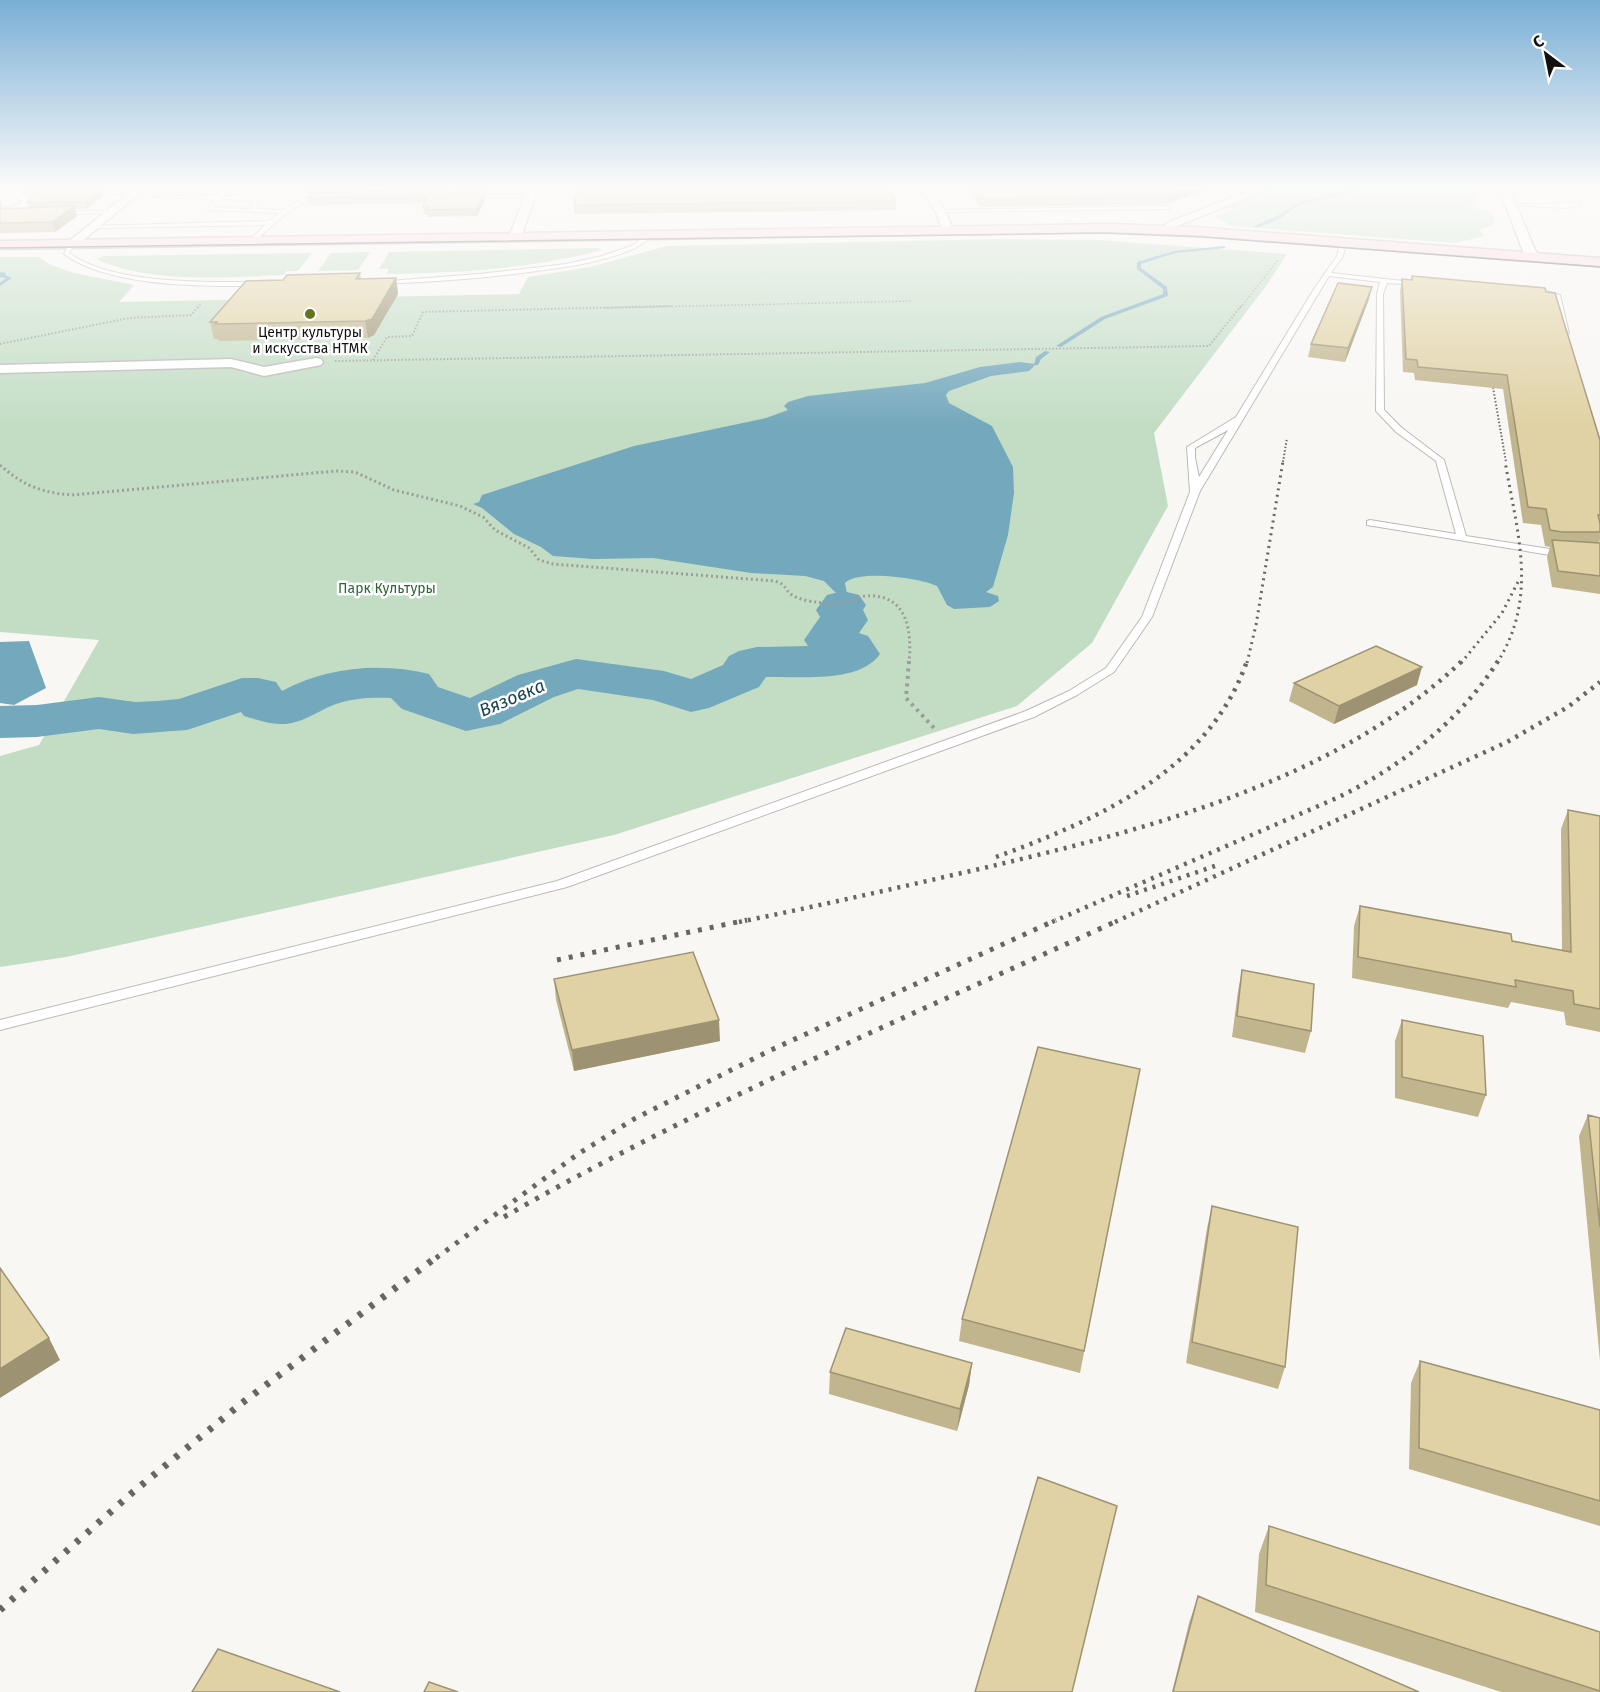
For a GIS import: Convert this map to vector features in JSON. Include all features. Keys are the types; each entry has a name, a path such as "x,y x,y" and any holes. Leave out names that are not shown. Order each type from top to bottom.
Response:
{"street":[{"path":"0,369 231,363 264,372 316,362"}],"lane":[{"path":"91,267 163,280 264,284"},
{"path":"371,282 474,278 552,267"},
{"path":"0,1024 562,884 1030,714 1073,693 1110,670 1147,617 1195,492 1333,267"},
{"path":"1328,274 1432,284"},
{"path":"1384,281 1380,294 1380,411 1399,430 1440,460 1462,537"},
{"path":"1527,291 1557,295 1569,339"},
{"path":"1195,492 1197,482 1190,457 1191,447 1238,419"},
{"path":"1370,523 1556,553 1600,554"}],"path":[{"path":"316,362 1209,346 1273,267"},
{"path":"0,344 129,318 191,315 220,284"},
{"path":"373,360 387,337 412,336 423,312 912,301"},
{"path":"0,465 32,490 72,495 336,471 355,472 394,490 466,509 483,517 501,534 529,548 539,560 554,564 775,581 784,584 791,595 827,603 845,602 865,596 884,599 904,614 910,628 906,698 948,744"}],"green space":[{"name":"Парк Культуры","path":"0,267 57,267 74,273 134,285 119,302 519,294 528,277 590,267 1279,267 1154,433 1168,506 1092,643 1017,706 614,835 66,957 0,967 0,756 39,745 99,640 0,632"},
{"path":"117,267 301,267 298,271 287,271 284,275 238,277 164,276"},
{"path":"321,267 360,267 358,270 318,271"},
{"path":"380,267 512,267 387,274 389,269 379,269"}],"water":[{"path":"1019,362 1036,364 1029,371 991,376 949,391 946,395 949,403 992,426 1013,467 1014,493 1008,535 993,587 986,592 998,596 999,601 990,607 954,609 947,605 937,586 889,576 862,576 852,579 845,583 847,594 843,600 824,581 805,576 751,573 653,558 593,559 553,556 541,547 514,534 482,508 473,504 479,502 482,495 634,446 766,418 788,410 784,406 788,402 808,396 925,383 980,367"},
{"path":"29,641 46,688 14,705 0,703 0,642"}],"building":[{"path":"360,273 356,279 396,278 372,319 215,324 217,322 210,322 246,281 283,280 287,275"},
{"path":"1412,276 1545,288 1546,292 1555,293 1600,440 1600,515 1598,515 1600,532 1550,530 1546,509 1528,507 1507,375 1418,367 1417,360 1406,359 1402,279 1412,280"},
{"path":"1338,283 1372,287 1348,348 1311,344"},
{"path":"1552,540 1600,543 1600,576 1558,571"},
{"path":"1376,646 1422,667 1339,706 1294,683"},
{"path":"1568,810 1600,816 1600,1009 1574,1004 1573,991 1515,980 1516,987 1358,957 1360,906 1511,934 1512,941 1571,952"},
{"path":"693,952 719,1020 572,1050 554,979"},
{"path":"1242,970 1314,984 1311,1031 1237,1016"},
{"path":"1402,1020 1483,1036 1486,1095 1402,1077"},
{"path":"1038,1047 1140,1069 1084,1351 962,1319"},
{"path":"1588,1115 1600,1118 1600,1227"},
{"path":"1212,1206 1298,1227 1285,1367 1192,1342"},
{"path":"0,1268 49,1338 0,1369"},
{"path":"846,1328 972,1363 960,1409 830,1372"},
{"path":"1420,1361 1600,1410 1600,1501 1419,1448"},
{"path":"1038,1477 1117,1506 1072,1692 975,1692"},
{"path":"1269,1526 1600,1632 1600,1691 1266,1585"},
{"path":"1198,1596 1419,1692 1173,1692"},
{"path":"218,1649 340,1692 192,1692"},
{"path":"429,1682 458,1692 424,1692"}],"waterway":[{"name":"Вязовка","path":"1059,346 1103,318 1166,295 1165,288 1139,267"},
{"path":"0,273 10,278 0,285"},
{"name":"Вязовка","path":"1036,364 1038,358 1047,352"},
{"name":"Вязовка","path":"0,722 37,721 99,713 120,714 133,718 187,714 242,693 258,693 262,705 280,709 329,690 377,682 411,685 413,692 420,698 466,715 481,713 536,686 576,674 664,686 691,697 741,676 747,667 757,662 843,660 855,654 851,646 828,640 834,636 836,629 844,620 839,610 843,605"}],"railway":[{"path":"1490,370 1506,462"},
{"path":"1283,462 1287,438"},
{"path":"1247,663 1256,625 1283,461"},
{"path":"1497,663 1510,638 1518,614 1521,589 1519,539 1505,461"},
{"path":"1461,663 1502,613 1519,580"},
{"path":"996,857 1110,808 1178,762 1206,733 1229,699 1247,661"},
{"path":"739,922 1050,852 1177,816 1240,794 1300,768 1358,738 1412,702 1462,661"},
{"path":"1052,922 1339,797 1363,784 1428,740 1466,703 1498,661"},
{"path":"1115,922 1507,742 1568,707 1600,682"},
{"path":"1127,896 1215,866"},
{"path":"557,960 747,920"},
{"path":"436,1258 578,1154 634,1119 771,1050 1056,920"},
{"path":"504,1217 654,1136 731,1098 1119,920"},
{"path":"0,1610 133,1492 242,1403 438,1256"}],"place":[{"name":"Центр культуры и искусства НТМК","path":"310,314"}]}
